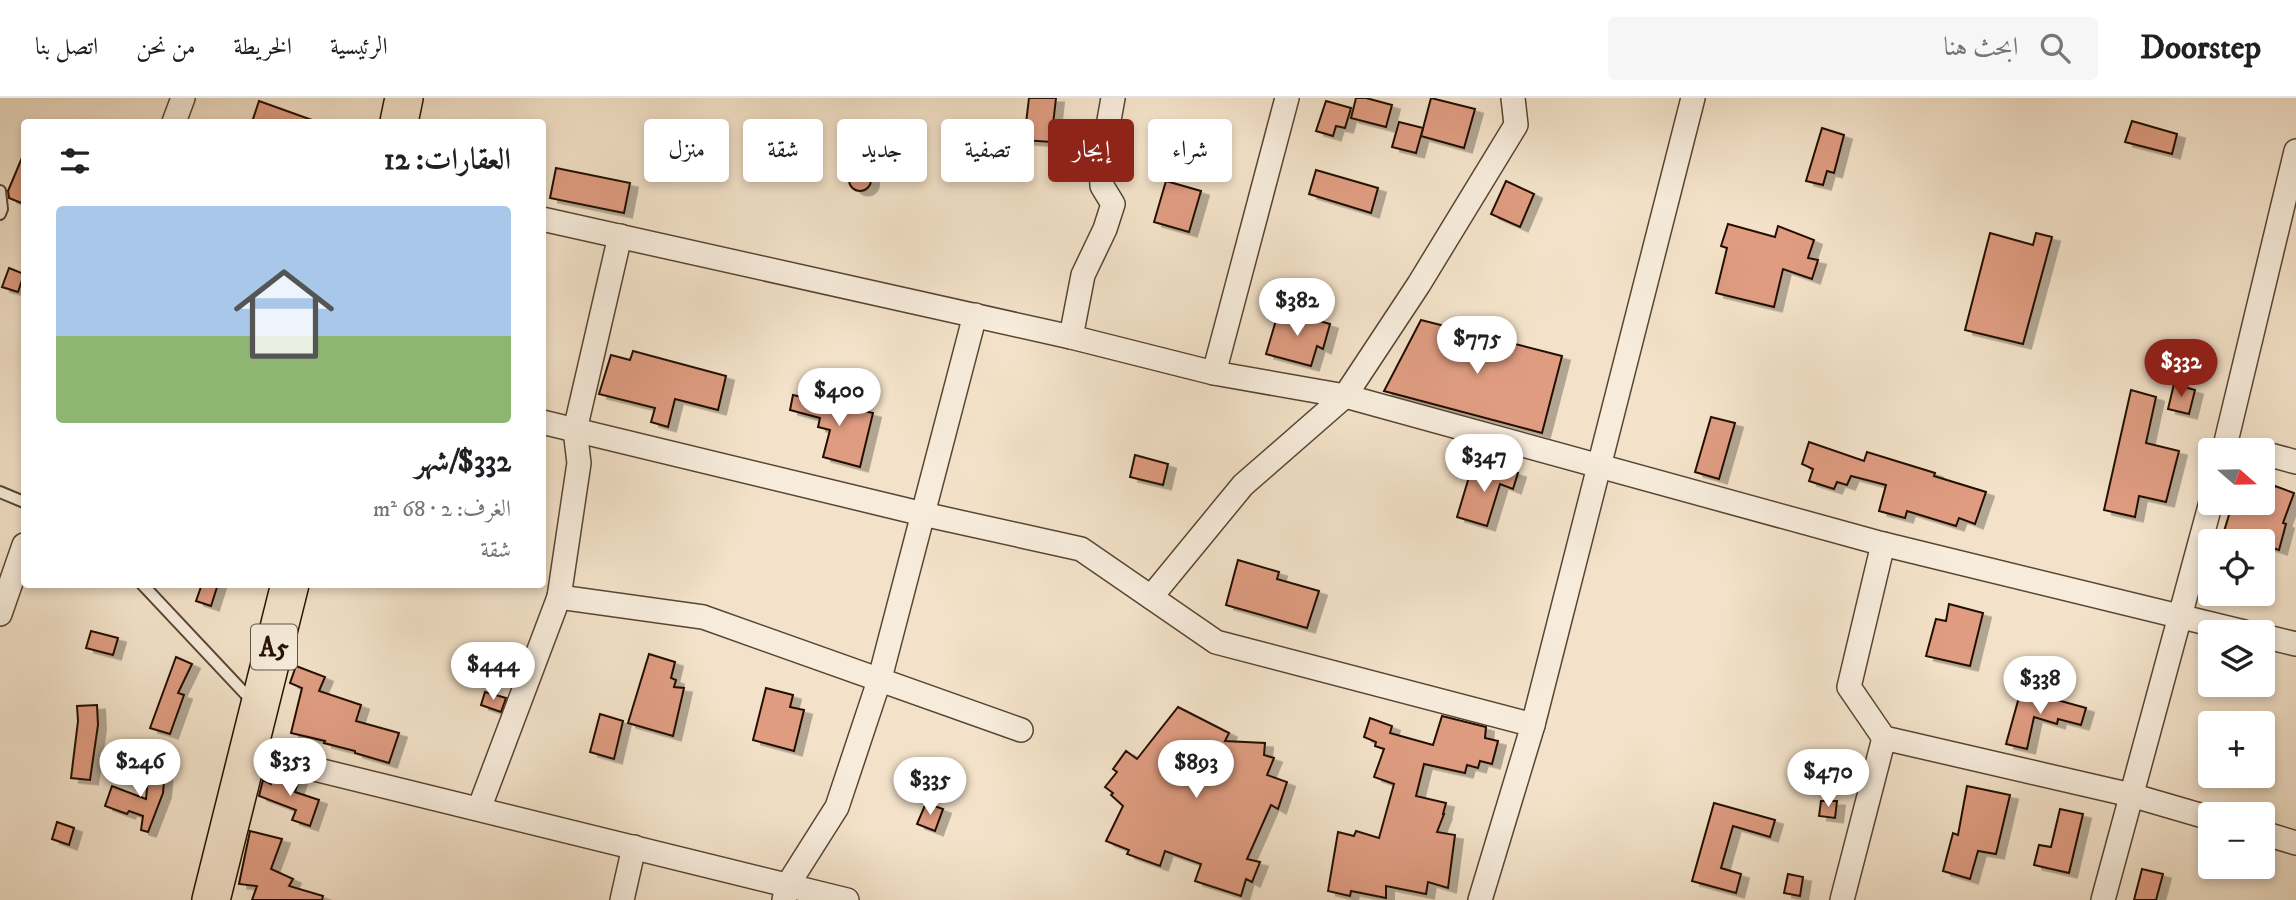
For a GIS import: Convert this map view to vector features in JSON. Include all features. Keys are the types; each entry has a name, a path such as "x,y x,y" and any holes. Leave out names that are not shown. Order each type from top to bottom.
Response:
{"highway":[{"path":"400,119 404,98"},
{"name":"A5","path":"211,900 288,588"}],"street":[{"path":"175,119 183,98"},
{"path":"1071,337 1083,275 1105,229 1113,204 1101,186 1101,165 1113,98"},
{"path":"1214,373 1287,98"},
{"path":"1151,597 1243,485 1345,396 1419,284 1516,125 1513,98"},
{"path":"1480,900 1533,725 1693,98"},
{"path":"2227,438 2296,151"},
{"path":"546,220 1071,337 1214,373 1345,396 1883,544 2198,620"},
{"path":"479,810 559,597 579,463 575,430 620,236"},
{"path":"785,893 837,807 880,678 975,315"},
{"path":"546,423 923,514 1081,549 1216,642 1533,725"},
{"path":"2275,456 2296,462"},
{"path":"2103,900 2208,515"},
{"path":"1883,544 1849,687 1884,738 2131,795 2198,815"},
{"path":"0,614 21,554"},
{"path":"559,597 704,617 1021,730"},
{"path":"2275,639 2296,644"},
{"path":"1842,900 1884,738"},
{"path":"249,753 634,847 785,893 847,900"},
{"path":"2275,837 2296,843"},
{"path":"622,900 634,847"}],"lane":[{"path":"0,191 0,214"},
{"path":"0,492 21,501"},
{"path":"146,588 259,709"}],"building":[{"path":"1029,98 1056,98 1054,119 1048,119 1048,142 1034,141 1034,119 1026,119"},
{"path":"1356,98 1392,105 1386,127 1351,118"},
{"path":"1431,98 1475,109 1464,148 1421,136"},
{"path":"259,101 309,119 253,119"},
{"path":"1326,101 1351,108 1345,128 1336,126 1333,136 1316,131"},
{"path":"2132,121 2177,134 2172,154 2125,142"},
{"path":"1399,122 1423,128 1416,153 1392,147"},
{"path":"1822,128 1844,135 1834,173 1827,171 1823,185 1806,181"},
{"path":"21,160 21,203 9,198 8,191"},
{"path":"556,168 630,183 624,213 550,198"},
{"path":"1316,170 1378,188 1371,213 1309,194"},
{"path":"1506,181 1534,194 1520,227 1491,214"},
{"path":"870,182 868,188 860,191 852,188 850,184"},
{"path":"1166,182 1201,191 1189,232 1154,222"},
{"path":"1728,224 1775,237 1778,226 1814,240 1808,258 1818,260 1812,279 1783,269 1774,307 1716,293 1727,248 1721,246"},
{"path":"1990,233 2033,245 2036,233 2052,237 2023,344 1965,330"},
{"path":"9,268 21,273 18,292 2,287"},
{"path":"1279,310 1330,324 1323,349 1317,346 1311,366 1266,354"},
{"path":"1421,320 1562,356 1542,433 1384,391"},
{"path":"633,351 726,376 718,410 675,399 668,427 651,422 655,408 599,394 611,355 630,360"},
{"path":"2174,384 2195,390 2189,414 2168,409"},
{"path":"2131,390 2156,397 2146,443 2179,451 2166,502 2139,496 2135,517 2104,510"},
{"path":"793,395 873,413 860,467 823,457 830,430 818,427 820,418 790,410"},
{"path":"1711,417 1735,423 1719,479 1695,472"},
{"path":"1809,442 1864,461 1867,452 1986,492 1975,524 1959,518 1956,526 1907,511 1905,518 1879,511 1886,485 1851,476 1847,485 1837,482 1834,489 1809,481 1813,469 1802,464"},
{"path":"1135,455 1168,464 1163,485 1130,477"},
{"path":"1472,467 1496,473 1498,467 1518,473 1513,489 1500,484 1487,526 1457,517"},
{"path":"2275,486 2294,493 2283,523 2286,524 2279,550 2275,549 2275,529 2225,529 2229,515 2275,515"},
{"path":"1238,560 1279,572 1277,579 1319,591 1307,628 1226,605"},
{"path":"201,588 217,588 211,606 196,601"},
{"path":"1949,604 1983,613 1970,666 1926,656 1936,619 1946,621"},
{"path":"91,631 118,638 113,655 86,648"},
{"path":"649,654 675,662 671,678 676,680 674,687 684,688 673,736 628,723"},
{"path":"176,657 192,664 178,693 184,695 170,734 150,728"},
{"path":"296,666 325,677 319,691 361,705 356,721 399,733 389,763 324,743 325,741 291,733 302,688 290,683"},
{"path":"766,688 793,695 790,707 804,710 794,751 753,740"},
{"path":"2021,690 2086,708 2081,725 2058,719 2057,724 2034,717 2027,749 2006,744"},
{"path":"485,692 506,698 501,712 481,705"},
{"path":"97,705 98,725 90,780 71,778 78,721 77,706"},
{"path":"1178,707 1229,733 1225,741 1265,743 1264,755 1274,758 1267,775 1287,782 1278,809 1271,805 1247,859 1260,862 1252,882 1246,879 1241,896 1195,881 1201,864 1165,851 1160,866 1127,854 1129,850 1106,841 1123,806 1105,787 1117,772 1113,769 1126,751 1137,759"},
{"path":"600,714 623,721 614,759 590,752"},
{"path":"1442,716 1486,727 1485,738 1498,741 1492,764 1480,761 1478,768 1467,765 1465,773 1424,764 1416,796 1446,803 1437,832 1455,835 1448,888 1428,882 1426,894 1386,886 1386,898 1351,891 1350,896 1328,891 1338,832 1354,836 1356,831 1379,838 1394,784 1374,777 1384,749 1364,737 1370,718 1392,726 1390,733 1433,745"},
{"path":"149,768 165,770 163,793 148,832 141,830 143,816 129,811 127,814 105,806 112,786 146,799"},
{"path":"275,774 299,780 295,792 319,800 310,826 292,820 296,810 259,796 263,780 271,784"},
{"path":"1967,786 2010,795 1996,854 1978,851 1970,879 1943,871 1953,833 1958,835"},
{"path":"1821,801 1837,801 1835,818 1819,816"},
{"path":"926,803 943,809 935,831 917,824"},
{"path":"1714,803 1775,820 1770,837 1733,826 1721,868 1741,874 1736,893 1692,881"},
{"path":"2060,809 2083,814 2069,873 2034,865 2039,845 2051,847"},
{"path":"57,822 74,828 69,845 52,839"},
{"path":"250,831 282,839 271,869 293,879 289,886 323,896 322,900 252,900 257,886 239,884"},
{"path":"2142,869 2163,874 2156,900 2134,900"},
{"path":"1788,874 1803,877 1800,896 1784,893"}]}
